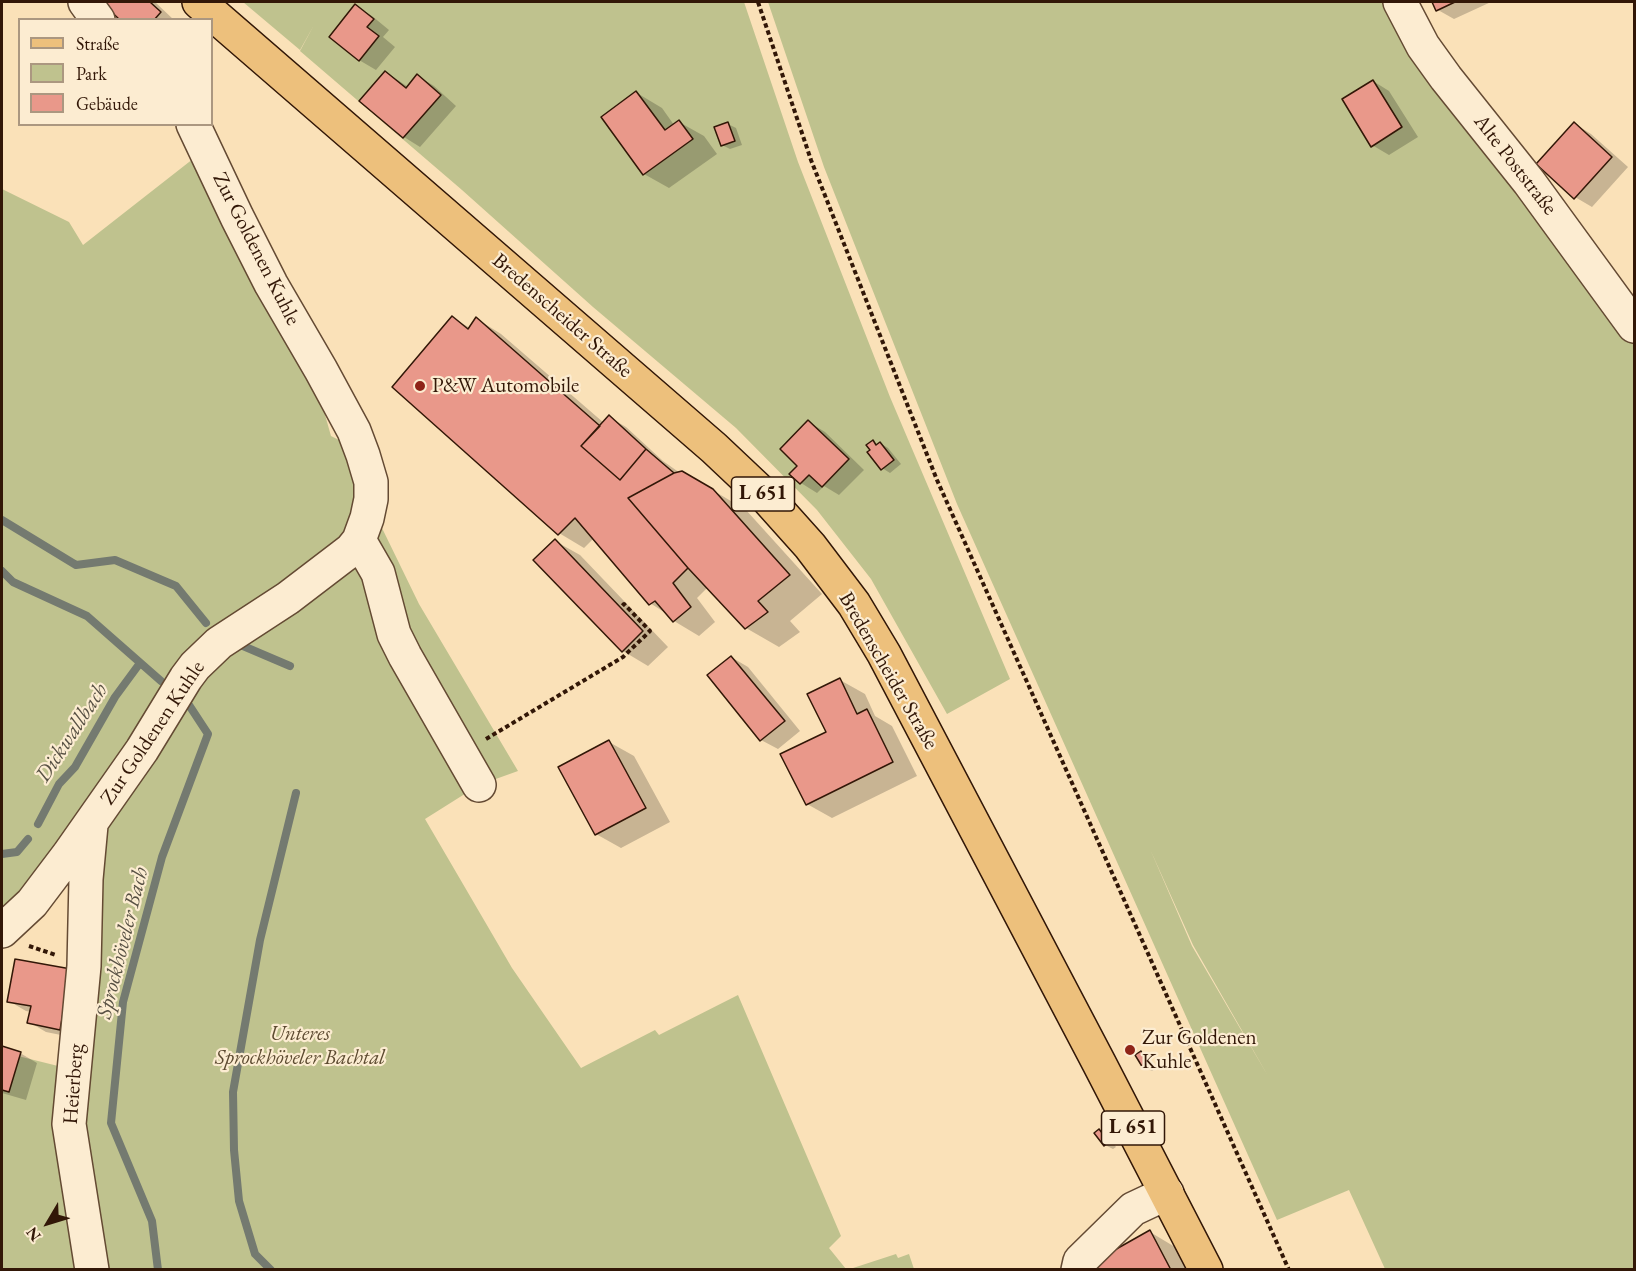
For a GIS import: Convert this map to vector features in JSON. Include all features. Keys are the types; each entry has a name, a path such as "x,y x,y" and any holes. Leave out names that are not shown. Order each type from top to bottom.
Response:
{"main road":[{"name":"Bredenscheider Straße","path":"199,2 714,448 767,498 810,546 854,604 884,654 1206,1269"}],"street":[{"path":"86,2 97,18"},
{"name":"Alte Poststraße","path":"1400,2 1424,46 1446,78 1529,182 1635,326"},
{"name":"Zur Goldenen Kuhle","path":"14,938 22,914 91,825 142,750 186,678 207,653 288,598 343,556 358,540 367,518 371,482 357,439 341,404 271,284 194,126"},
{"path":"358,540 378,573 394,634 479,785"},
{"name":"Heierberg","path":"91,825 86,879 84,966 69,1124 92,1269"},
{"path":"1078,1269 1080,1261 1133,1209 1167,1193"}],"path":[{"path":"758,2 811,160 937,480 1289,1269"},
{"path":"461,755 623,657 650,631 624,604 621,607"},
{"path":"14,938 84,966"}],"green space":[{"path":"243,2 744,2 798,162 890,397 1010,679 947,714 871,579 817,510 736,428 593,307 462,190 300,51 314,25 300,50"},
{"path":"768,2 1390,2 1634,342 1634,1269 1385,1269 1349,1190 1277,1220 957,504 824,167","holes":["1150,849 1193,945 1268,1076 1192,946"]},
{"name":"Unteres Sprockhöveler Bachtal","path":"198,155 314,376 331,436 347,444 362,487 419,604 518,771 479,785 425,819 512,968 581,1068 655,1030 659,1035 738,995 841,1236 829,1248 846,1269 97,1269 73,1122 78,1006 110,810 2,936 2,189 69,222 83,245"},
{"path":"2,1052 70,1069 90,1269 2,1269"},
{"path":"896,1254 898,1258 909,1254 914,1269 850,1269"}],"building":[{"path":"101,2 150,2 161,12 156,18 118,18"},
{"path":"1432,2 1455,2 1436,11"},
{"path":"355,4 374,19 367,27 379,36 359,61 329,37"},
{"path":"385,71 406,88 417,74 441,95 403,138 359,101"},
{"path":"1373,80 1402,127 1371,147 1342,99"},
{"path":"636,91 665,130 679,120 693,139 643,175 601,117"},
{"path":"728,122 735,141 721,146 714,127"},
{"path":"1574,122 1612,157 1574,199 1536,164"},
{"path":"452,316 468,329 476,317 600,426 581,446 620,480 646,449 674,473 628,498 688,568 673,583 691,607 673,622 655,601 649,605 575,518 558,535 392,387"},
{"path":"609,415 646,449 620,480 581,446"},
{"path":"808,420 849,459 822,487 809,475 800,484 789,474 797,466 780,449"},
{"path":"873,440 876,445 880,442 894,460 881,470 867,452 870,450 866,445"},
{"path":"682,471 713,489 790,575 758,601 768,612 745,629 688,568 628,498"},
{"path":"555,539 643,631 622,652 533,560"},
{"path":"731,656 785,721 760,741 707,675"},
{"path":"840,678 857,714 867,709 893,762 806,805 780,754 826,732 807,694"},
{"path":"609,740 646,808 595,835 558,767"},
{"path":"15,959 71,969 60,1030 27,1023 31,1006 7,1002"},
{"path":"2,1046 21,1052 9,1092 2,1090"},
{"path":"1141,1051 1148,1065 1143,1068 1135,1055"},
{"path":"1099,1129 1109,1142 1104,1146 1094,1133"},
{"path":"1150,1230 1171,1270 1091,1270 1088,1265"}],"waterway":[{"path":"2,520 76,565 115,560 176,586 206,623"},
{"name":"Sprockhöveler Bach","path":"2,571 13,582 87,616 161,681"},
{"path":"236,643 290,666"},
{"name":"Dickwallbach","path":"38,824 59,784 75,767 115,697 140,663"},
{"name":"Sprockhöveler Bach","path":"158,1270 152,1221 111,1123 123,1002 162,857 208,734 187,702"},
{"path":"271,1270 255,1254 239,1201 234,1150 233,1092 260,940 296,793"},
{"name":"Dickwallbach","path":"2,854 17,852 28,839"}],"place":[{"name":"P&W Automobile","path":"420,386"},
{"name":"Zur Goldenen Kuhle","path":"1130,1050"}]}
